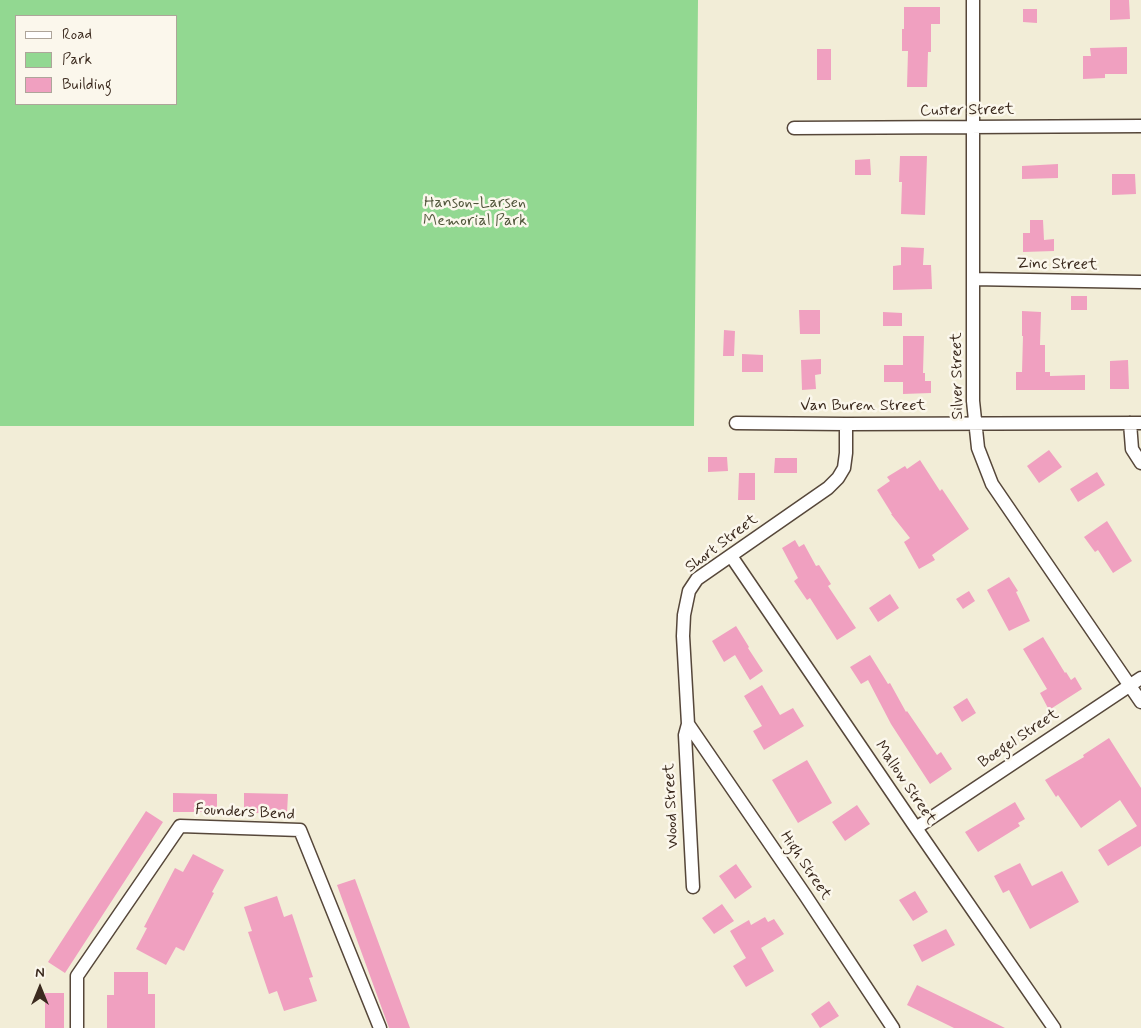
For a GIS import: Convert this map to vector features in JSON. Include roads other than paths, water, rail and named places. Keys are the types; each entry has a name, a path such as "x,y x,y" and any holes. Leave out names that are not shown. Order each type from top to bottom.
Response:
{"street":[{"name":"Silver Street","path":"972,0 973,401 978,448 992,484 1141,702"},
{"name":"Custer Street","path":"794,128 1141,126"},
{"name":"Zinc Street","path":"973,279 1141,282"},
{"name":"Van Buren Street","path":"736,423 1136,423"},
{"path":"1136,423 1132,449 1141,463"},
{"name":"Short Street","path":"688,724 683,636 684,615 689,591 697,579 828,488 838,478 844,468 846,424"},
{"name":"Mallow Street","path":"731,556 1054,1028"},
{"name":"Boegel Street","path":"916,828 1141,678"},
{"name":"Wood Street","path":"688,724 685,735 692,887"},
{"name":"High Street","path":"688,724 806,895 893,1028"},
{"name":"Founders Bend","path":"77,1028 77,976 180,826 300,830 380,1028"}],"park label":[{"name":"Hanson-Larsen Memorial Park","path":"475,213"}]}
